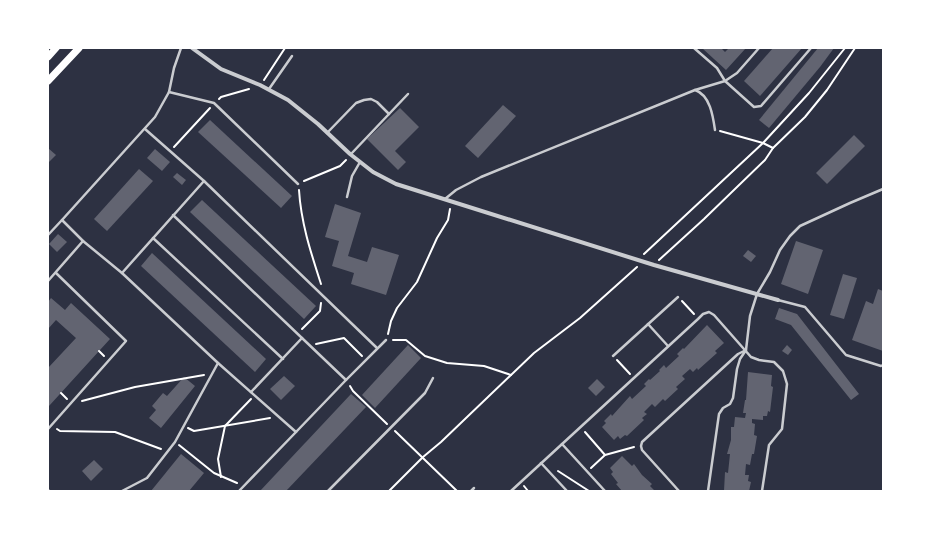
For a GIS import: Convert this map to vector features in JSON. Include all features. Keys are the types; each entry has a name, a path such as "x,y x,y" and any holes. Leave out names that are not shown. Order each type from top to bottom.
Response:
{"main road":[{"path":"48,57 56,48"},
{"path":"48,81 79,48"}],"street":[{"path":"192,48 221,69 260,85 288,100 360,162 373,172 396,184 654,265 778,300"}],"lane":[{"path":"48,235 155,117 169,92 180,48"},
{"path":"694,48 717,68 725,82 754,107 761,106 811,48"},
{"path":"445,199 456,190 481,177 695,90 725,82 737,73 759,48"},
{"path":"269,90 292,56"},
{"path":"695,90 701,92 712,111 715,130"},
{"path":"169,92 214,103 298,184"},
{"path":"350,154 408,94"},
{"path":"327,133 356,102 371,99 377,102 389,114"},
{"path":"145,129 204,181 377,348"},
{"path":"347,197 352,176 360,162"},
{"path":"122,274 204,181"},
{"path":"708,491 719,414 723,408 730,404 733,398 737,369 740,359 746,350 750,316 757,294 770,272 780,250 790,236 800,226 883,189"},
{"path":"173,215 346,380"},
{"path":"62,220 83,241 122,274 218,363 296,432"},
{"path":"153,238 283,359"},
{"path":"48,281 83,241"},
{"path":"48,429 126,341 56,273"},
{"path":"614,356 678,297"},
{"path":"778,300 806,307 846,355 881,366 883,365"},
{"path":"511,491 698,318 709,312 714,315 751,357 774,362 783,371 787,384 782,429 769,445 762,491"},
{"path":"648,324 668,346"},
{"path":"251,392 302,338"},
{"path":"239,491 386,340"},
{"path":"679,491 640,446 642,442 738,354 746,350"},
{"path":"122,491 147,478 175,442 218,363"},
{"path":"328,491 425,393 433,378"},
{"path":"562,444 605,491"},
{"path":"542,463 567,491"},
{"path":"471,491 474,488"}],"path":[{"path":"171,151 221,97 260,85 285,48"},
{"path":"389,491 534,353 580,318 636,267 643,256 763,143 809,93 845,48"},
{"path":"654,265 759,166 773,148 806,117 827,90 855,48"},
{"path":"715,130 763,143 773,148"},
{"path":"297,333 320,311 322,286 309,247 300,210 298,184 340,166 350,154"},
{"path":"452,202 448,220 437,238 418,282 397,308 391,321 386,340 406,340 425,356 447,363 484,366 511,375"},
{"path":"678,297 698,318"},
{"path":"310,345 344,338 366,359"},
{"path":"614,356 634,378"},
{"path":"71,403 84,401 135,387 211,374"},
{"path":"346,380 353,391 457,491"},
{"path":"221,477 218,460 225,426 255,396"},
{"path":"184,426 194,431 278,416"},
{"path":"52,425 60,431 115,432 167,452"},
{"path":"580,427 605,455"},
{"path":"175,442 214,473 243,486"},
{"path":"587,471 605,455 640,446"},
{"path":"550,472 558,471 589,491"}],"building":[{"path":"702,48 721,48 725,52 729,48 746,48 726,70"},
{"path":"773,48 802,48 760,96 744,81"},
{"path":"818,48 834,48 769,128 759,120"},
{"path":"503,105 516,116 478,158 465,146"},
{"path":"400,108 419,127 395,151 406,162 398,170 367,139"},
{"path":"210,120 292,196 281,208 198,132"},
{"path":"854,135 865,146 827,184 816,173"},
{"path":"48,148 56,155 48,163"},
{"path":"155,149 170,162 162,171 147,158"},
{"path":"139,169 153,181 107,231 94,219"},
{"path":"177,173 186,180 182,185 173,177"},
{"path":"202,200 316,306 304,319 190,212"},
{"path":"335,204 361,213 348,256 367,262 372,247 399,255 386,295 351,284 354,273 332,266 339,241 325,237"},
{"path":"58,234 67,242 57,252 49,244"},
{"path":"796,241 823,250 808,294 781,284"},
{"path":"748,250 756,256 751,262 743,256"},
{"path":"152,253 266,359 255,372 141,266"},
{"path":"843,274 857,278 844,319 830,315"},
{"path":"878,289 883,291 883,351 852,340 866,301 873,304"},
{"path":"51,298 65,310 71,303 110,339 49,406 48,368 76,338 56,320 48,329 48,302"},
{"path":"779,308 797,314 859,394 851,400 791,325 775,319"},
{"path":"707,325 724,343 715,351 717,353 698,370 697,368 693,372 690,369 682,376 685,379 676,387 678,389 665,401 663,399 655,407 652,404 644,412 647,414 642,418 644,420 627,436 625,435 620,439 618,436 614,440 602,427 606,423 604,421 611,414 612,416 630,396 632,399 646,386 644,384 660,371 659,370 664,365 666,368 679,356 677,354 683,348 684,349"},
{"path":"408,345 421,358 375,408 362,395"},
{"path":"787,345 792,350 788,355 782,351"},
{"path":"748,372 772,375 771,386 773,387 770,412 768,411 767,416 763,416 763,420 752,419 752,423 755,424 754,435 757,436 754,454 752,454 750,465 746,464 745,475 749,475 748,481 751,482 749,491 724,491 725,472 728,473 730,454 727,454 731,440 731,427 734,427 735,417 745,418 746,413 743,413 746,400"},
{"path":"284,376 295,386 281,400 270,389"},
{"path":"184,377 195,386 161,428 149,418 156,410 152,406 163,393 167,396"},
{"path":"597,379 605,387 596,396 588,388"},
{"path":"351,394 366,407 286,491 260,491"},
{"path":"181,454 204,473 189,491 151,491"},
{"path":"622,456 632,466 634,464 642,475 652,484 650,486 655,491 622,491 616,484 618,483 611,474 613,472 610,468"},
{"path":"94,460 103,469 91,481 82,471"}]}
